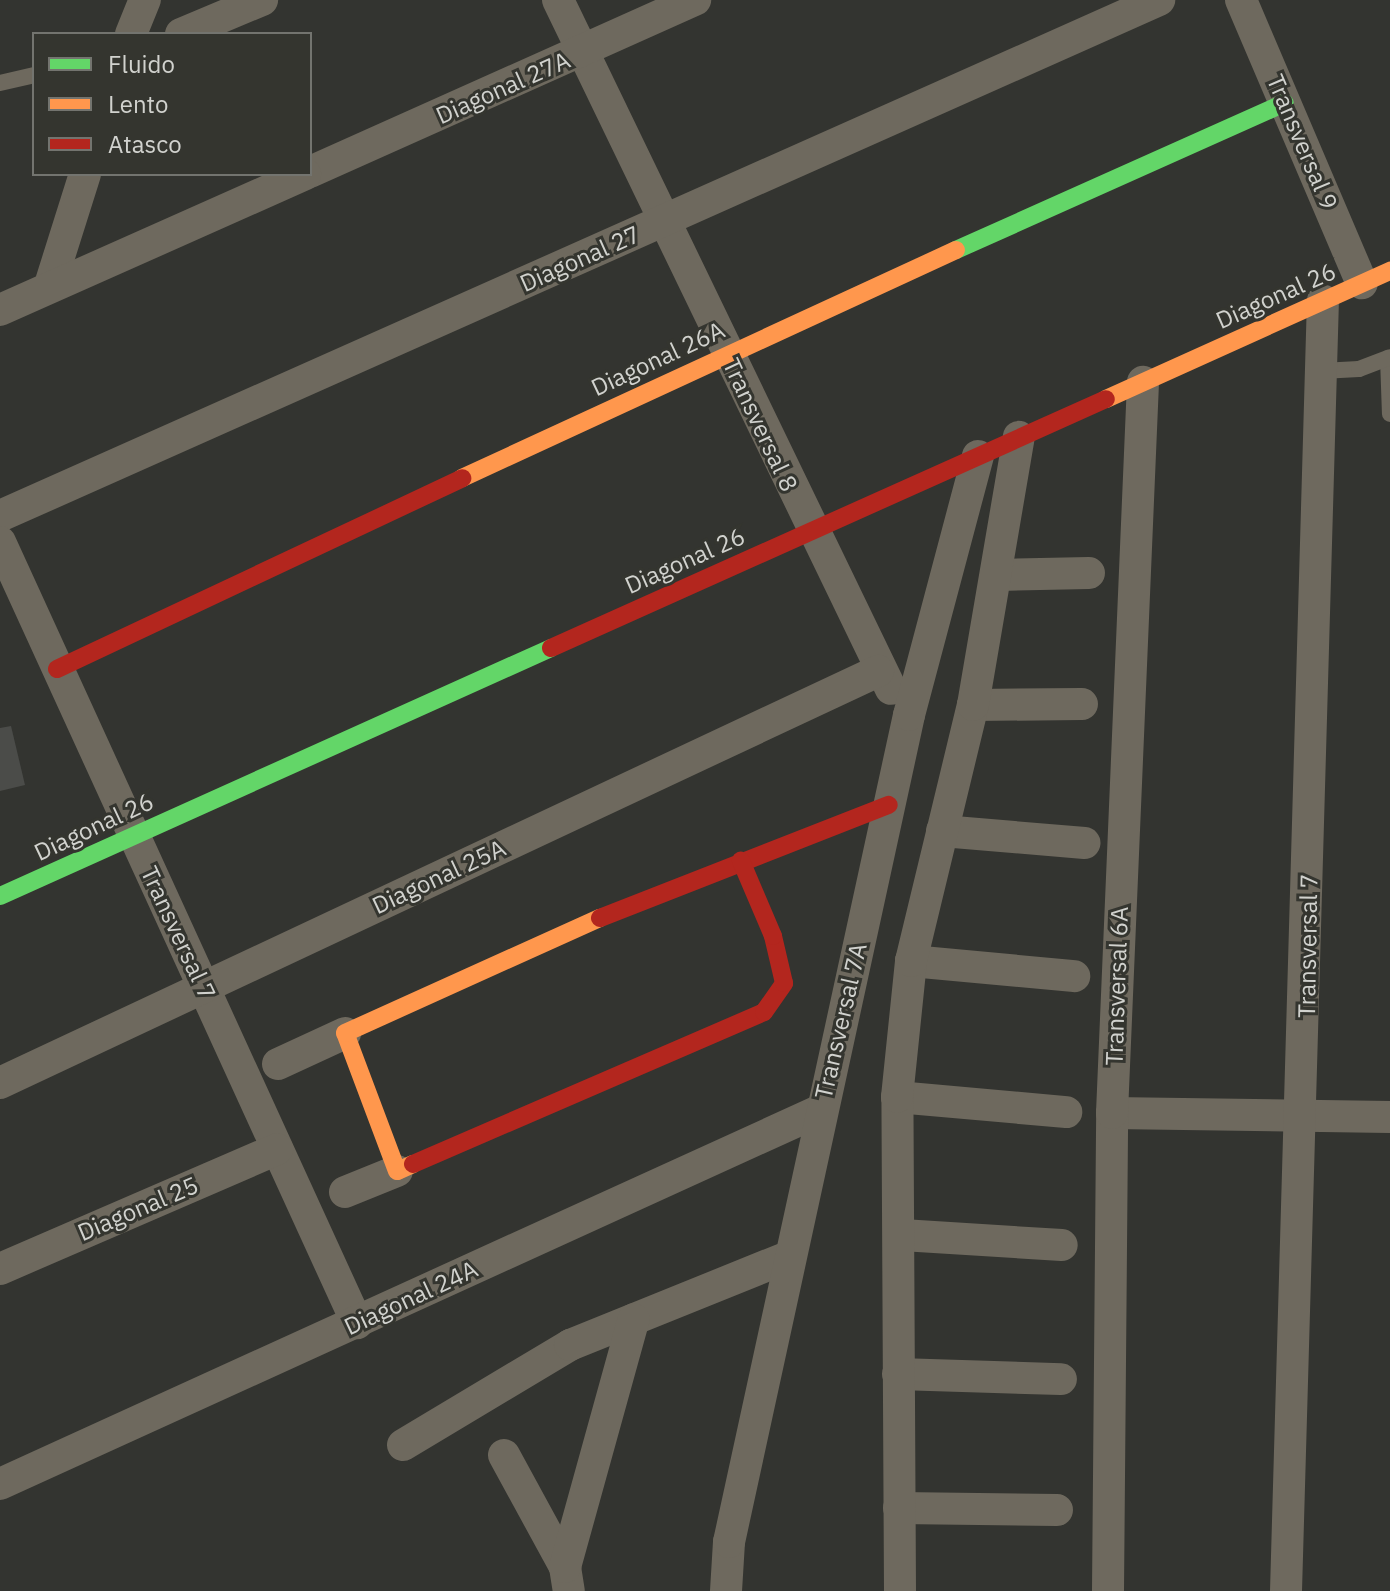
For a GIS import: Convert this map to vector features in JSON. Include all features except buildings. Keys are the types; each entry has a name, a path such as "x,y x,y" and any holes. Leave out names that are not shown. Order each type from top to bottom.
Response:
{"street":[{"path":"132,32 145,0"},
{"path":"186,32 262,0"},
{"name":"Transversal 8","path":"558,0 878,671 909,715"},
{"name":"Diagonal 27A","path":"312,171 583,53 695,0"},
{"name":"Diagonal 27","path":"0,516 1159,0"},
{"name":"Transversal 9","path":"1241,0 1285,103 1376,277"},
{"name":"Diagonal 26A","path":"57,669 726,353 1285,103"},
{"path":"50,285 84,176"},
{"name":"Diagonal 27A","path":"0,310 50,285 301,176"},
{"name":"Diagonal 26","path":"0,896 1376,277"},
{"name":"Transversal 7","path":"1286,1591 1304,1120 1323,301"},
{"name":"Transversal 6A","path":"1108,1591 1112,1113 1143,382"},
{"path":"900,1591 898,1374 902,1235 897,1097 911,961 973,705 999,575 1019,437"},
{"name":"Transversal 7A","path":"726,1591 729,1542 821,1110 909,715 978,456"},
{"name":"Transversal 7","path":"0,542 357,1323"},
{"path":"999,575 1089,573"},
{"name":"Diagonal 25A","path":"0,1083 878,671"},
{"path":"973,705 1082,704"},
{"path":"278,1064 741,861 889,805"},
{"path":"942,831 1084,843"},
{"path":"345,1192 764,1012 784,983 773,936 741,861"},
{"path":"911,961 1074,976"},
{"path":"345,1033 397,1171"},
{"path":"897,1097 1066,1112"},
{"name":"Diagonal 24A","path":"0,1484 821,1110"},
{"path":"1112,1113 1304,1120 1390,1117"},
{"name":"Diagonal 25","path":"0,1269 277,1149"},
{"path":"902,1235 1062,1245"},
{"path":"403,1445 570,1345 790,1256"},
{"path":"567,1579 634,1319"},
{"path":"898,1374 1061,1379"},
{"path":"504,1455 567,1579"},
{"path":"899,1508 1057,1510"}],"lane":[{"path":"0,83 32,75"},
{"path":"1321,371 1359,369 1389,358 1390,414"}],"traffic: fast":[{"path":"956,250 1285,103"},
{"path":"0,896 551,648"}],"traffic: slow":[{"path":"462,478 956,250"},
{"path":"1106,399 1390,271"},
{"path":"413,1164 397,1171 345,1033 600,918"}],"traffic: jam":[{"path":"551,648 1106,399"},
{"path":"57,669 462,478"},
{"path":"600,918 889,805"},
{"path":"413,1164 764,1012 784,983 773,936 741,861"}]}
